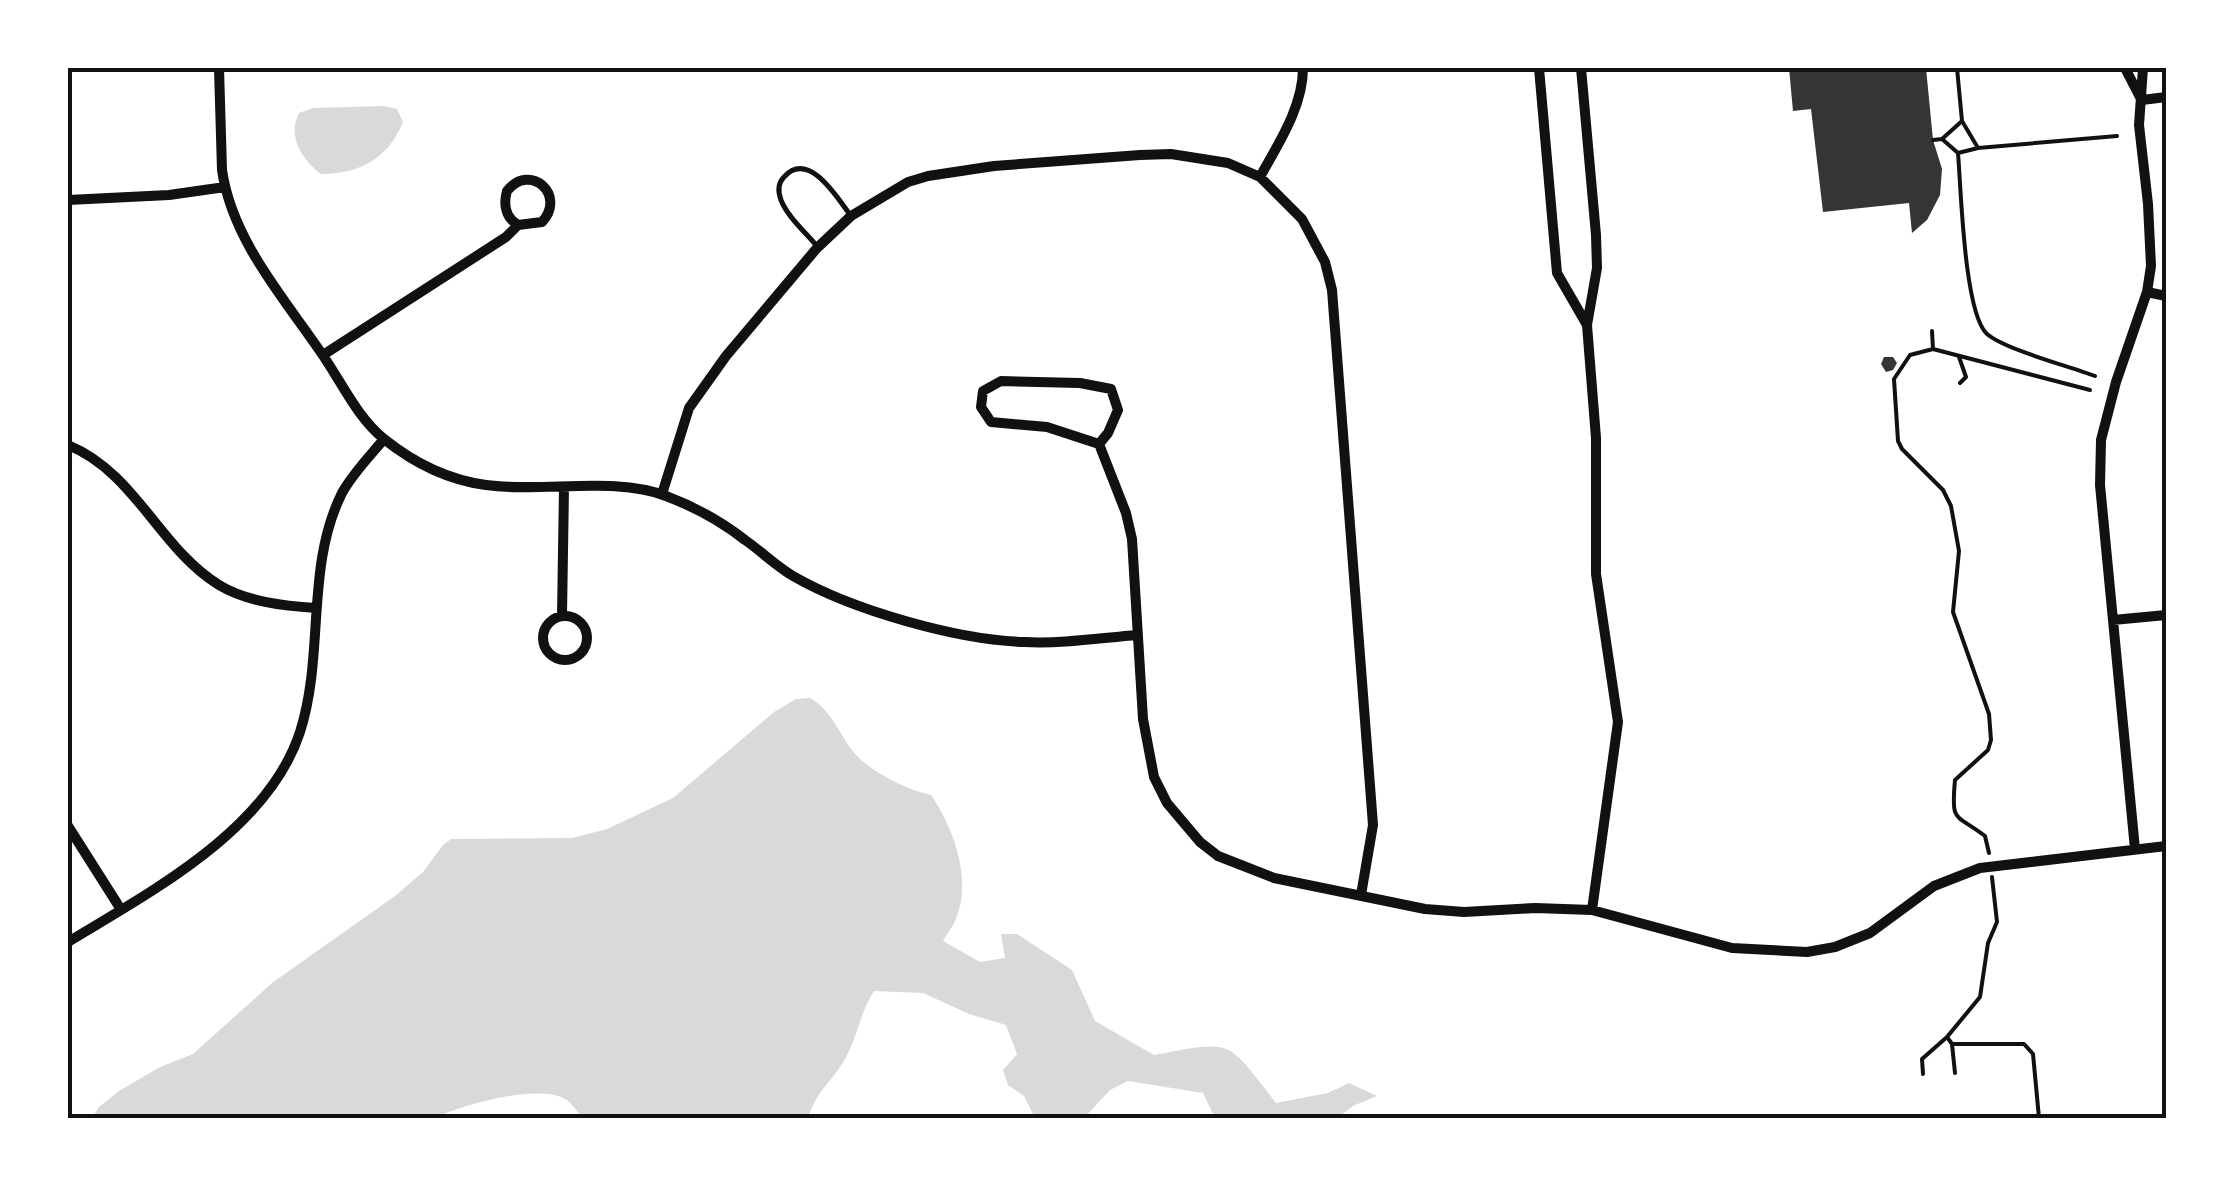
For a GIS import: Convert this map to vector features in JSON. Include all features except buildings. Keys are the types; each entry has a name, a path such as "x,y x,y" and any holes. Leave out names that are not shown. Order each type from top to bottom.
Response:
{"street":[{"path":"219,68 225,186 238,222 260,264 356,407 384,439 428,468 486,485 662,494 716,518 789,574 814,587 848,602 969,634 1026,642 1137,635"},
{"path":"1260,178 1292,116 1304,68"},
{"path":"1539,68 1556,273 1587,325"},
{"path":"1581,68 1597,268 1587,325 1596,457 1596,574 1618,722 1592,910"},
{"path":"2125,68 2142,100"},
{"path":"2135,849 2100,485 2101,440 2147,292 2152,256 2139,124 2143,68"},
{"path":"2142,100 2166,97"},
{"path":"662,494 689,408 706,380 818,248 851,216 908,182 994,166 1171,154 1228,164 1260,178 1287,200 1302,219 1325,262 1332,290 1373,825 1361,895"},
{"path":"323,356 506,237 518,225 542,222 551,210 548,189 536,180 520,180 506,192 508,215 518,225"},
{"path":"68,200 168,195 225,186"},
{"path":"2147,292 2166,296"},
{"path":"1098,444 1118,410 1115,395 1104,386 1002,381 983,391 980,407 991,422 1047,427 1098,444 1126,512 1132,539 1146,748 1154,778 1182,824 1218,856 1235,864 1274,878 1425,909 1592,910 1732,948 1807,952 1835,947 1870,933 1934,886 1980,868 2166,846"},
{"path":"68,942 224,840 257,807 282,770 299,733 307,700 326,535 354,473 384,439"},
{"path":"68,446 88,454 125,484 176,548 222,587 284,606 316,608"},
{"path":"562,616 564,487"},
{"path":"2113,620 2166,615"},
{"path":"562,616 576,619 587,634 582,652 566,661 549,655 542,639 548,622 562,616"},
{"path":"68,826 120,908"}],"lane":[{"path":"818,248 781,200 779,186 786,174 800,169 815,173 851,216"}],"path":[{"path":"1957,68 1962,122 1978,148"},
{"path":"1933,140 1942,138 1962,122"},
{"path":"1958,153 2117,136"},
{"path":"1942,138 1958,153 1972,302 1980,325 1998,340 2095,376"},
{"path":"1932,331 1933,349"},
{"path":"1989,856 1984,836 1960,822 1954,810 1955,780 1982,758 1990,740 1989,714 1952,612 1959,562 1954,520 1943,490 1898,441 1896,374 1910,355 1933,349 2090,390"},
{"path":"1959,357 1966,377 1960,383"},
{"path":"1923,1074 1922,1059 1948,1037 1980,997 1988,943 1997,922 1992,878"},
{"path":"1948,1037 1955,1073"},
{"path":"1952,1044 2030,1047 2039,1118"}],"shaded area":[{"path":"313,108 397,109 403,122 389,146 371,162 348,171 321,174 298,147 295,131 299,113"},
{"path":"810,698 826,711 860,759 894,781 931,795 939,808 958,856 962,889 955,921 943,941 980,962 1005,958 1001,934 1017,934 1072,970 1095,1021 1154,1055 1200,1047 1227,1049 1247,1066 1276,1103 1328,1093 1349,1083 1377,1096 1337,1118 1215,1118 1203,1093 1128,1081 1110,1090 1084,1118 1035,1118 1024,1096 1008,1085 1003,1070 1017,1054 1006,1025 969,1014 923,993 874,991 847,1055 808,1118 583,1118 567,1100 539,1093 482,1102 435,1118 92,1118 119,1091 160,1067 193,1054 272,983 395,896 423,872 451,839 572,838 607,829 673,798 774,712 796,699"}]}
